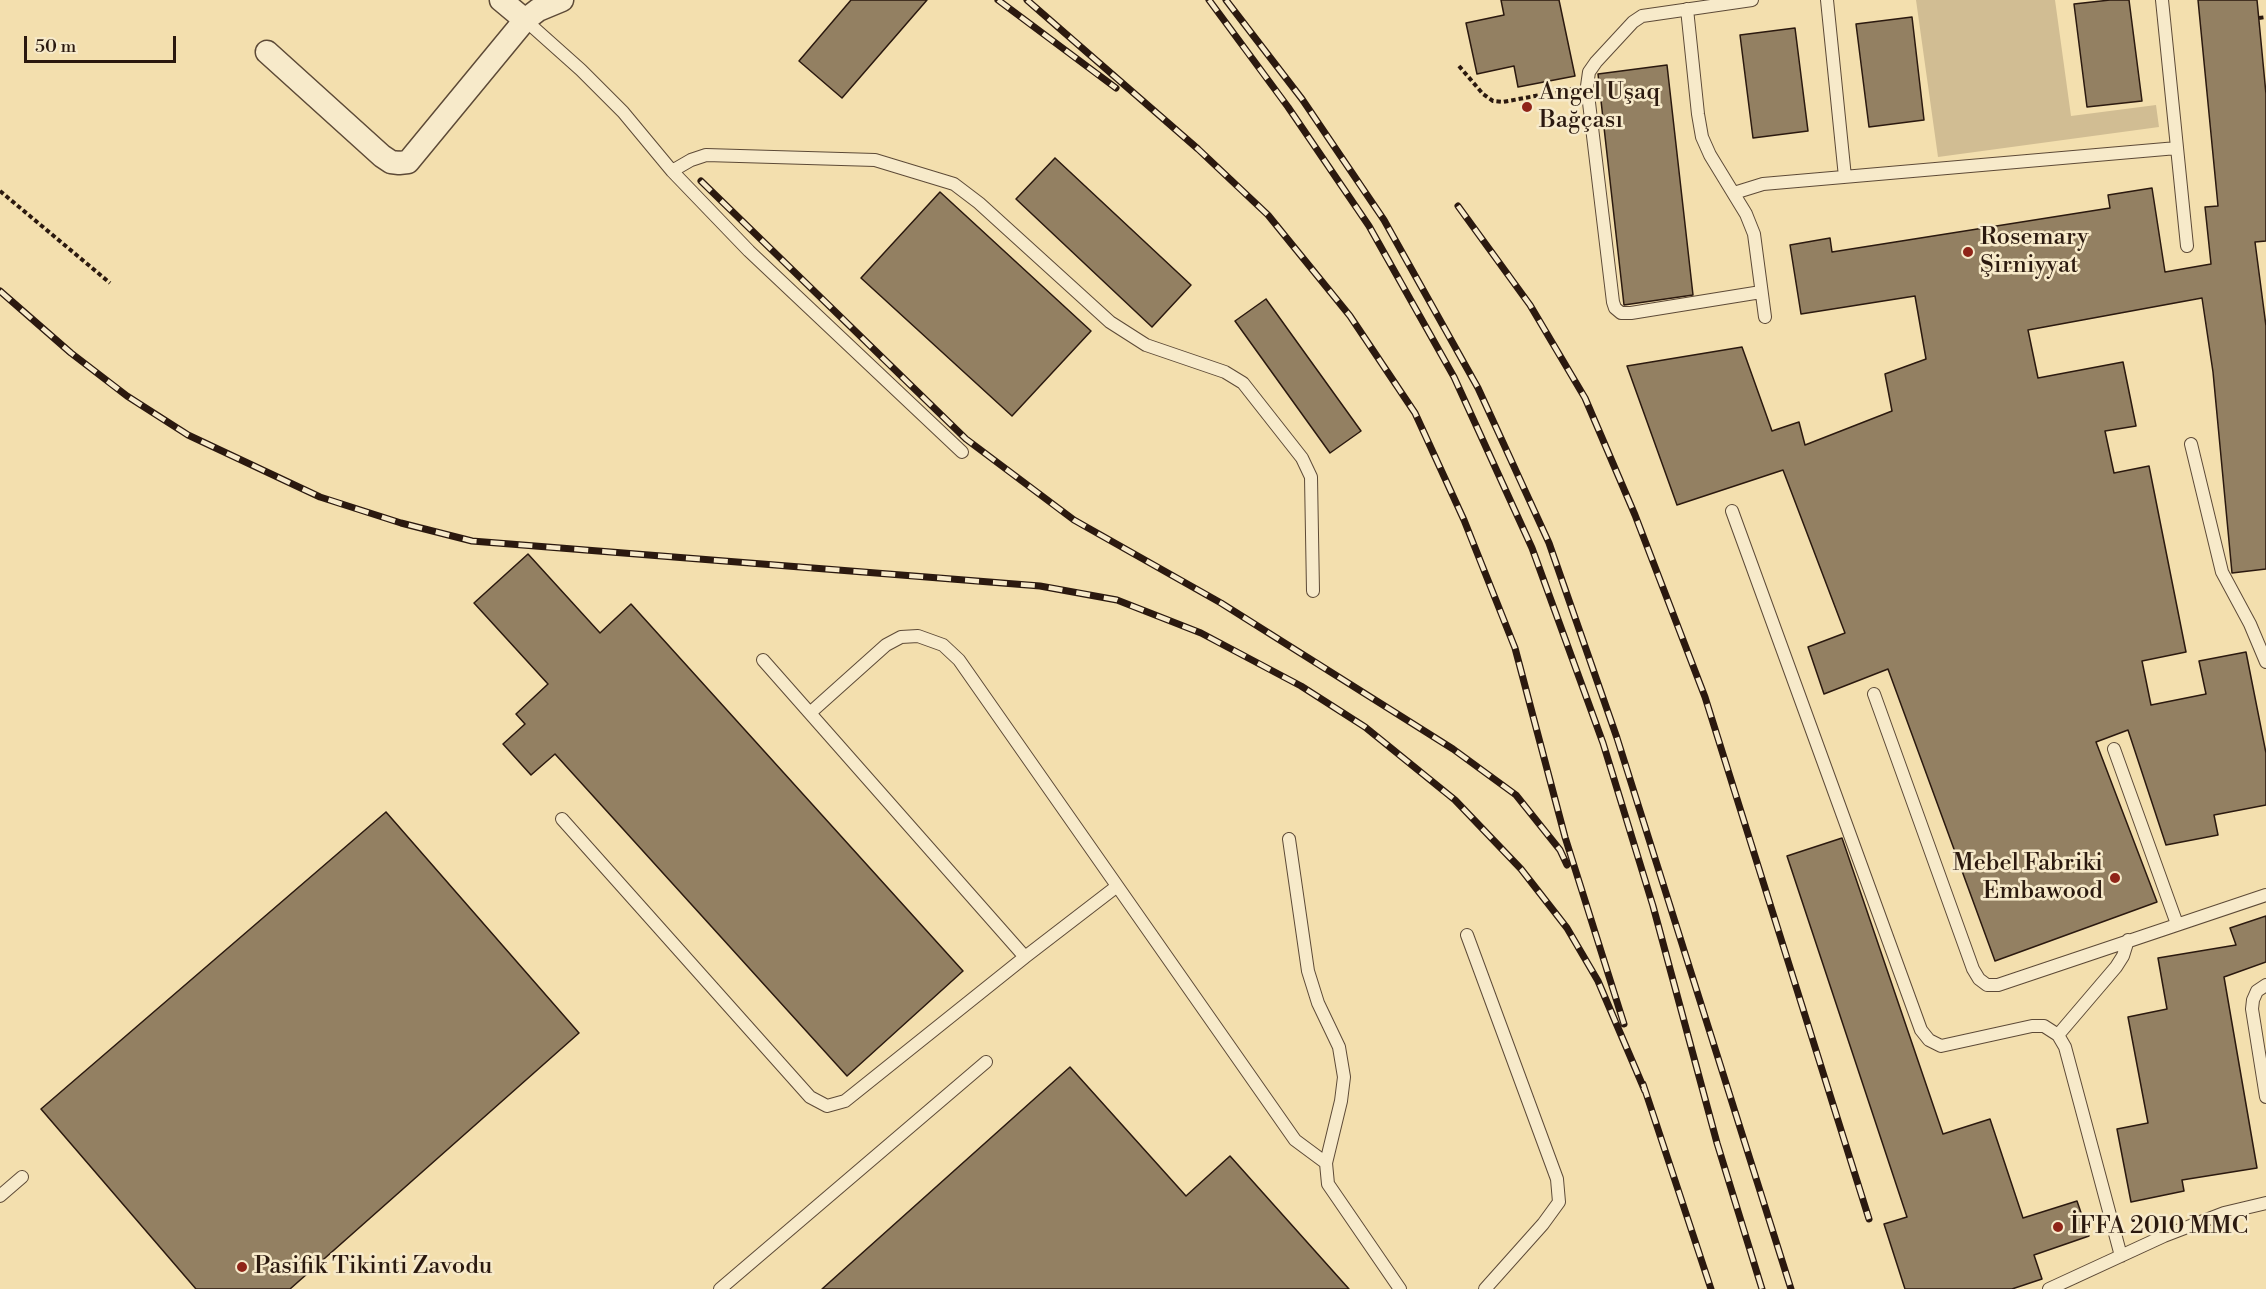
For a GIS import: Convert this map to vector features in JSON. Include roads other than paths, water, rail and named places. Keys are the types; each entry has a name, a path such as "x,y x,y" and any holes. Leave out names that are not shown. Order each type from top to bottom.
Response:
{"street":[{"path":"501,0 525,20"},
{"path":"267,52 382,156 391,162 408,162 525,20 538,9 562,0"}],"lane":[{"path":"1752,0 1731,1 1642,16 1633,22 1589,72 1587,86 1615,308 1621,313 1631,313 1761,292"},
{"path":"1827,0 1845,177"},
{"path":"2162,0 2187,246"},
{"path":"1687,9 1702,137 1710,155 1746,214 1754,234 1765,317"},
{"path":"525,20 581,70 623,112 672,171 749,251 962,452"},
{"path":"1734,193 1763,184 2177,148"},
{"path":"672,171 691,160 706,155 875,159 954,184 979,203 1110,322 1146,345 1225,372 1243,383 1302,458 1311,477 1313,591"},
{"path":"2191,444 2222,572 2250,624 2266,662"},
{"path":"1732,511 1921,1030 1929,1040 1941,1046 2032,1026 2044,1026 2058,1035 2065,1047 2121,1256"},
{"path":"810,713 886,645 901,637 918,636 943,645 959,660 1295,1140 1326,1163"},
{"path":"763,660 1025,957"},
{"path":"1874,694 1973,969 1979,979 1987,985 1998,985 2266,896"},
{"path":"2114,748 2177,924"},
{"path":"562,819 810,1097 827,1106 845,1101 1116,887"},
{"path":"1289,839 1308,971 1318,1003 1339,1047 1344,1077 1341,1101 1326,1163 1328,1184 1400,1289"},
{"path":"1467,935 1557,1179 1559,1202 1543,1224 1485,1289"},
{"path":"2058,1035 2116,968 2128,940"},
{"path":"2266,984 2257,991 2252,1009 2266,1097"},
{"path":"720,1289 986,1062"},
{"path":"0,1196 22,1177"},
{"path":"2049,1289 2164,1236 2224,1213 2266,1203"}],"railway":[{"path":"998,0 1116,88"},
{"path":"1027,0 1198,149 1268,215 1350,316 1415,413 1464,520 1515,648 1565,837 1624,1024"},
{"path":"1209,0 1288,107 1369,226 1454,377 1532,548 1603,743 1653,906 1717,1143 1762,1289"},
{"path":"1226,0 1302,99 1384,220 1478,388 1549,543 1617,738 1791,1289"},
{"path":"701,181 966,439 1074,520 1221,603 1453,749 1516,795 1560,850 1567,865"},
{"path":"1458,206 1530,305 1585,398 1635,515 1705,697 1869,1219"},
{"path":"0,291 71,353 127,396 188,435 320,497 401,523 472,541 1040,586 1117,600 1201,633 1301,686 1365,727 1455,800 1521,869 1567,928 1598,981 1645,1091"},
{"path":"1643,1084 1711,1289"}],"place":[{"name":"Angel Uşaq Bağçası","path":"1527,107"},
{"name":"Rosemary Şirniyyat","path":"1968,252"},
{"name":"Mebel Fabriki Embawood","path":"2115,878"},
{"name":"İFFA 2010 MMC","path":"2058,1227"},
{"name":"Pasifik Tikinti Zavodu","path":"242,1267"}]}
